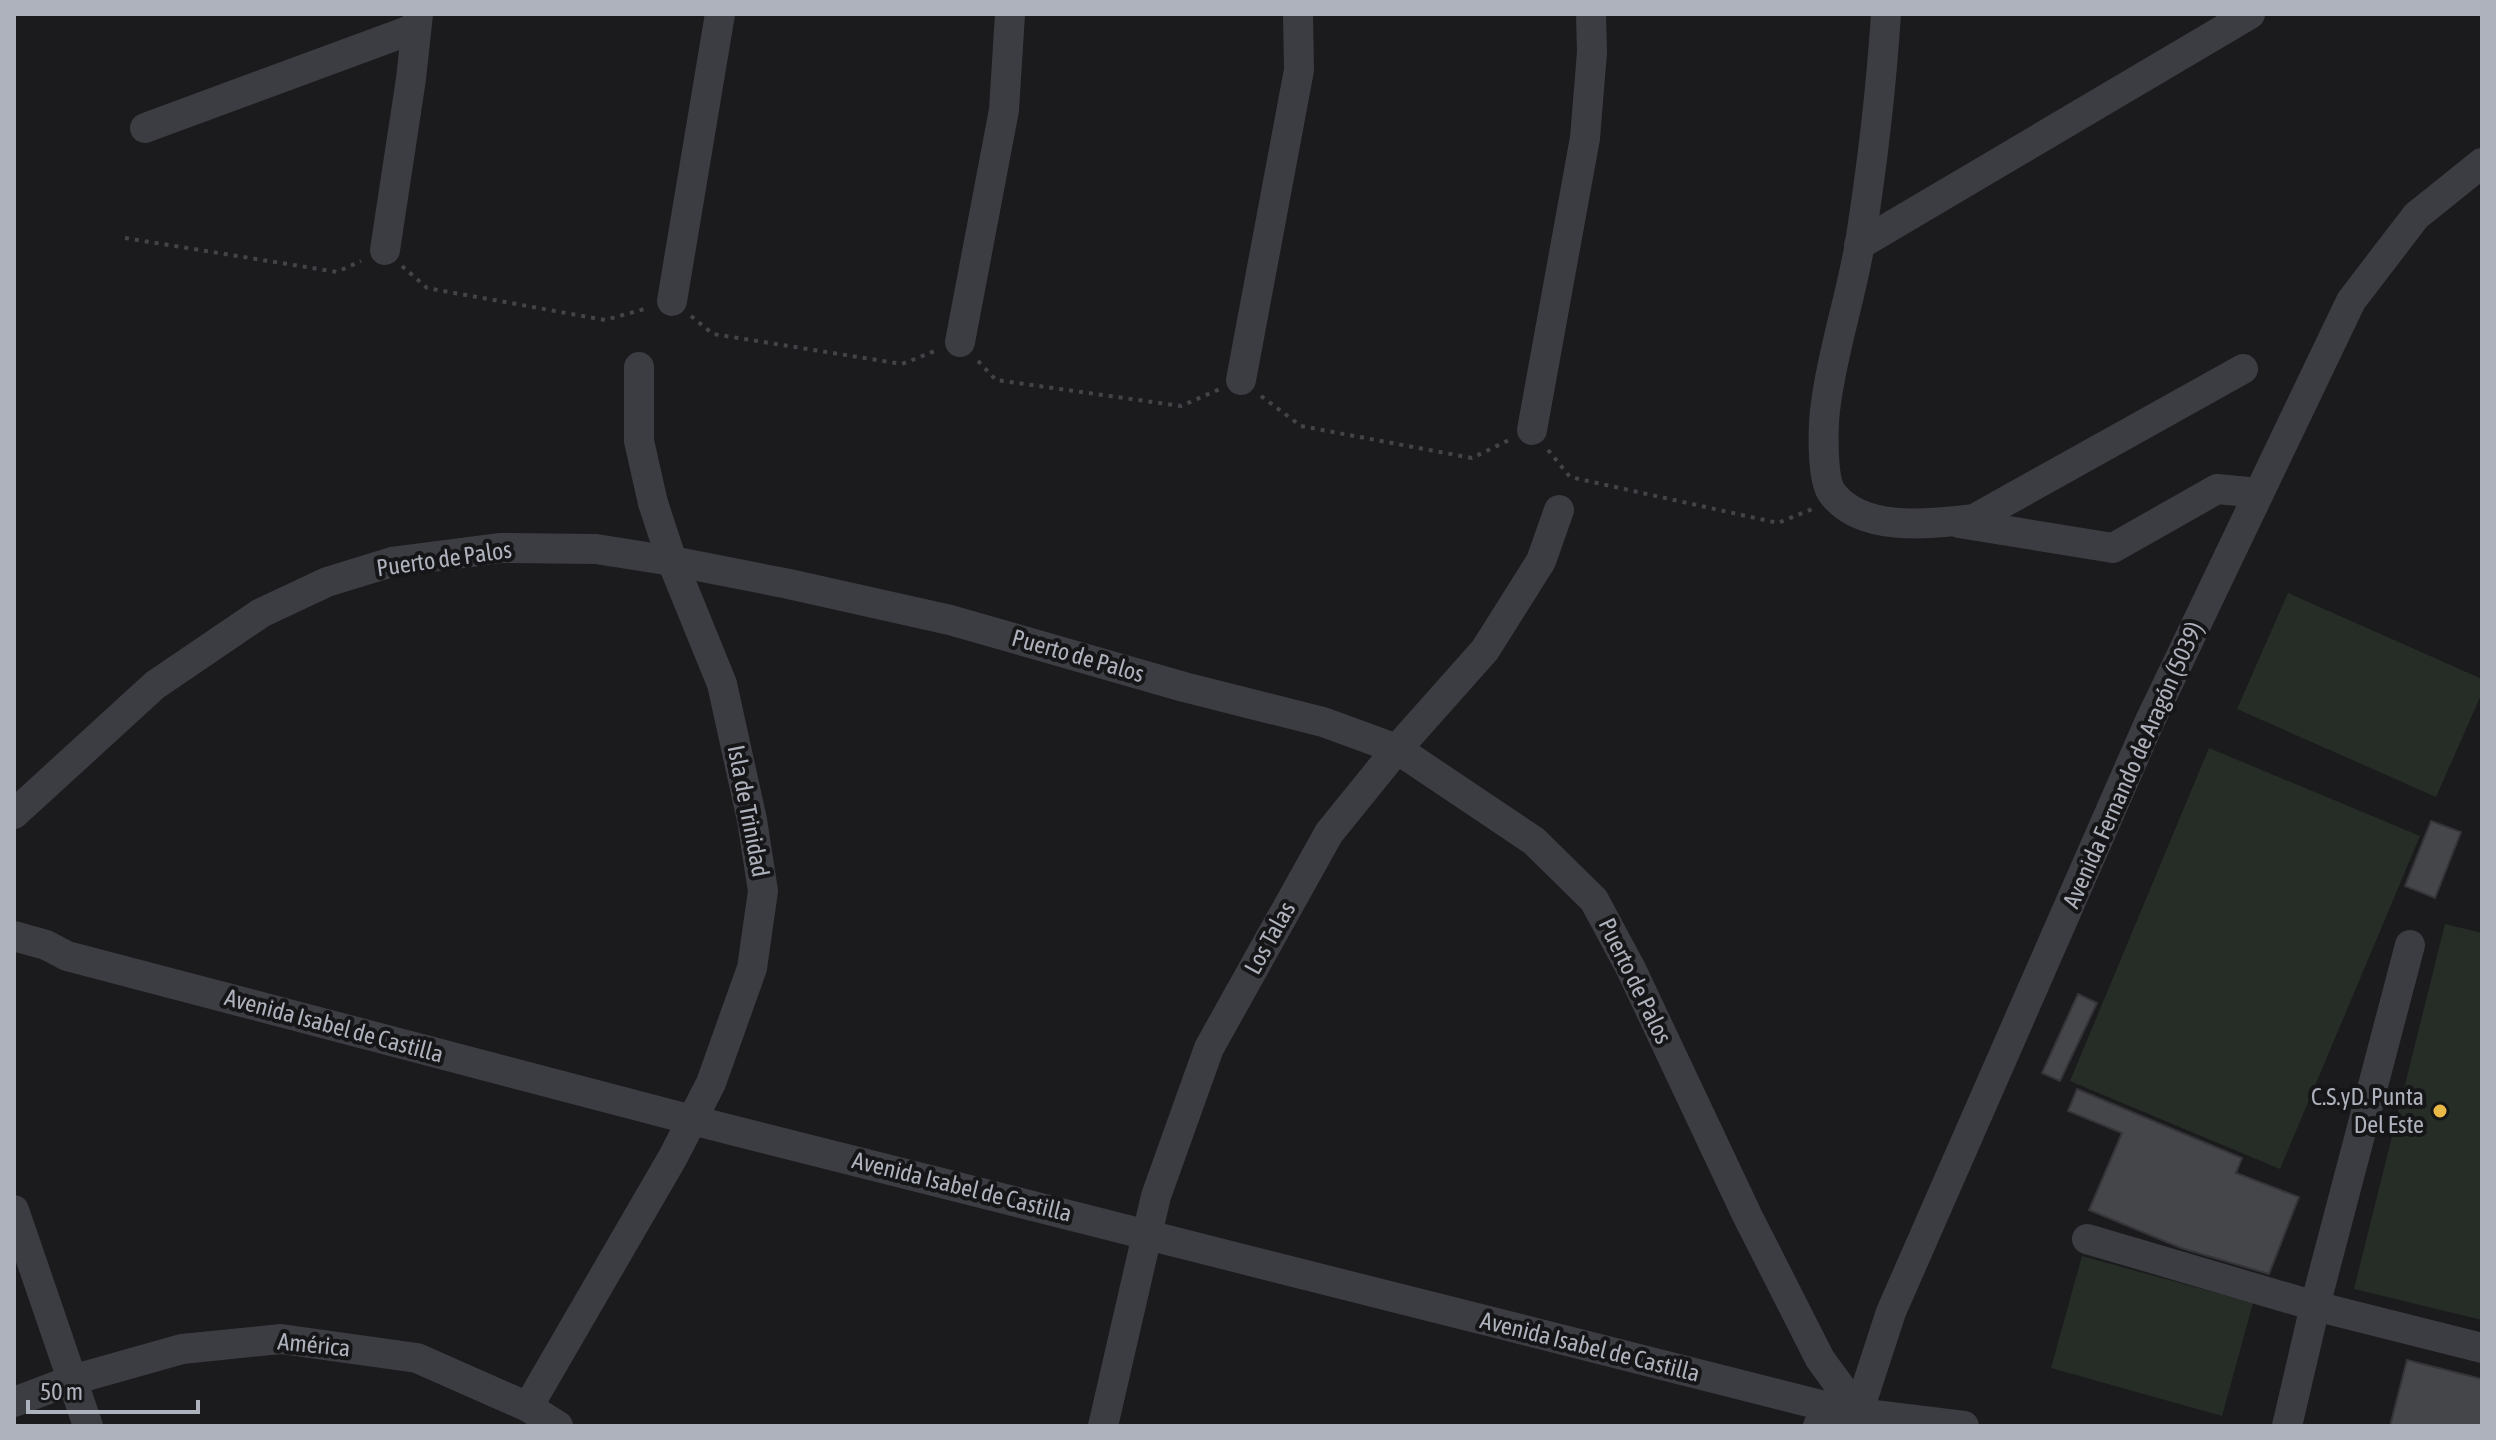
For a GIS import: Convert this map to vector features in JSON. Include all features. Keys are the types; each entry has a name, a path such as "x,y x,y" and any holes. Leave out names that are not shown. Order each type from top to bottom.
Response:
{"street":[{"path":"672,301 720,14"},
{"path":"960,342 1004,110 1010,14"},
{"path":"1241,380 1299,70 1298,14"},
{"path":"1532,430 1585,138 1592,52 1591,14"},
{"path":"1886,14 1880,99 1859,245 1826,403 1823,455 1830,492 1861,517 1923,525 1974,519 2243,369"},
{"path":"1859,245 2250,14"},
{"path":"145,128 417,21 385,250"},
{"name":"Avenida Fernando de Aragón (5039)","path":"1859,1423 1891,1312 2149,723 2351,301 2416,216 2482,163"},
{"name":"Isla de Trinidad","path":"528,1407 673,1157 711,1083 752,968 763,891 752,820 722,684 672,561 653,503 639,441 639,367"},
{"path":"1950,522 2113,548 2217,489 2259,493"},
{"name":"Los Talas","path":"1103,1426 1156,1196 1209,1048 1329,833 1397,749 1485,650 1541,561 1559,510"},
{"name":"Puerto de Palos","path":"14,814 155,685 261,613 327,582 392,562 501,548 596,549 672,561 950,620 1184,687 1323,722 1397,749 1534,841 1594,900 1631,969 1747,1215 1813,1346 1859,1423"},
{"path":"14,936 46,945 67,956"},
{"path":"2287,1426 2315,1306 2410,945"},
{"path":"14,950 44,957 67,956"},
{"name":"Avenida Isabel de Castilla","path":"67,956 692,1120 1146,1234 1859,1423 1904,1426"},
{"path":"14,1210 88,1426"},
{"path":"2087,1239 2315,1306 2482,1348"},
{"name":"América","path":"14,1402 72,1380 182,1349 281,1339 417,1358 528,1407 558,1426"},
{"path":"1818,1426 1859,1423"},
{"name":"Avenida Isabel de Castilla","path":"1859,1423 1964,1426"}],"path":[{"path":"125,238 337,272 385,250 427,288 605,320 672,301 713,334 902,364 960,342 996,380 1181,406 1241,380 1301,426 1472,458 1532,430 1570,477 1778,523 1839,499"}],"shaded area":[{"path":"2288,593 2482,679 2482,693 2436,797 2237,709"},
{"path":"2209,748 2420,836 2280,1169 2070,1081"},
{"name":"C.S.yD. Punta Del Este","path":"2445,924 2482,933 2482,1320 2354,1289"},
{"path":"2082,1256 2253,1303 2222,1416 2051,1368"}],"building":[{"path":"2431,821 2461,832 2435,898 2405,886"},
{"path":"2078,994 2097,1003 2060,1081 2042,1073"},
{"path":"2077,1089 2242,1158 2236,1173 2299,1197 2269,1274 2181,1248 2089,1210 2122,1133 2068,1111"},
{"path":"2407,1360 2482,1379 2482,1426 2390,1426"}],"place":[{"name":"C.S.yD. Punta Del Este","path":"2440,1111"}]}
